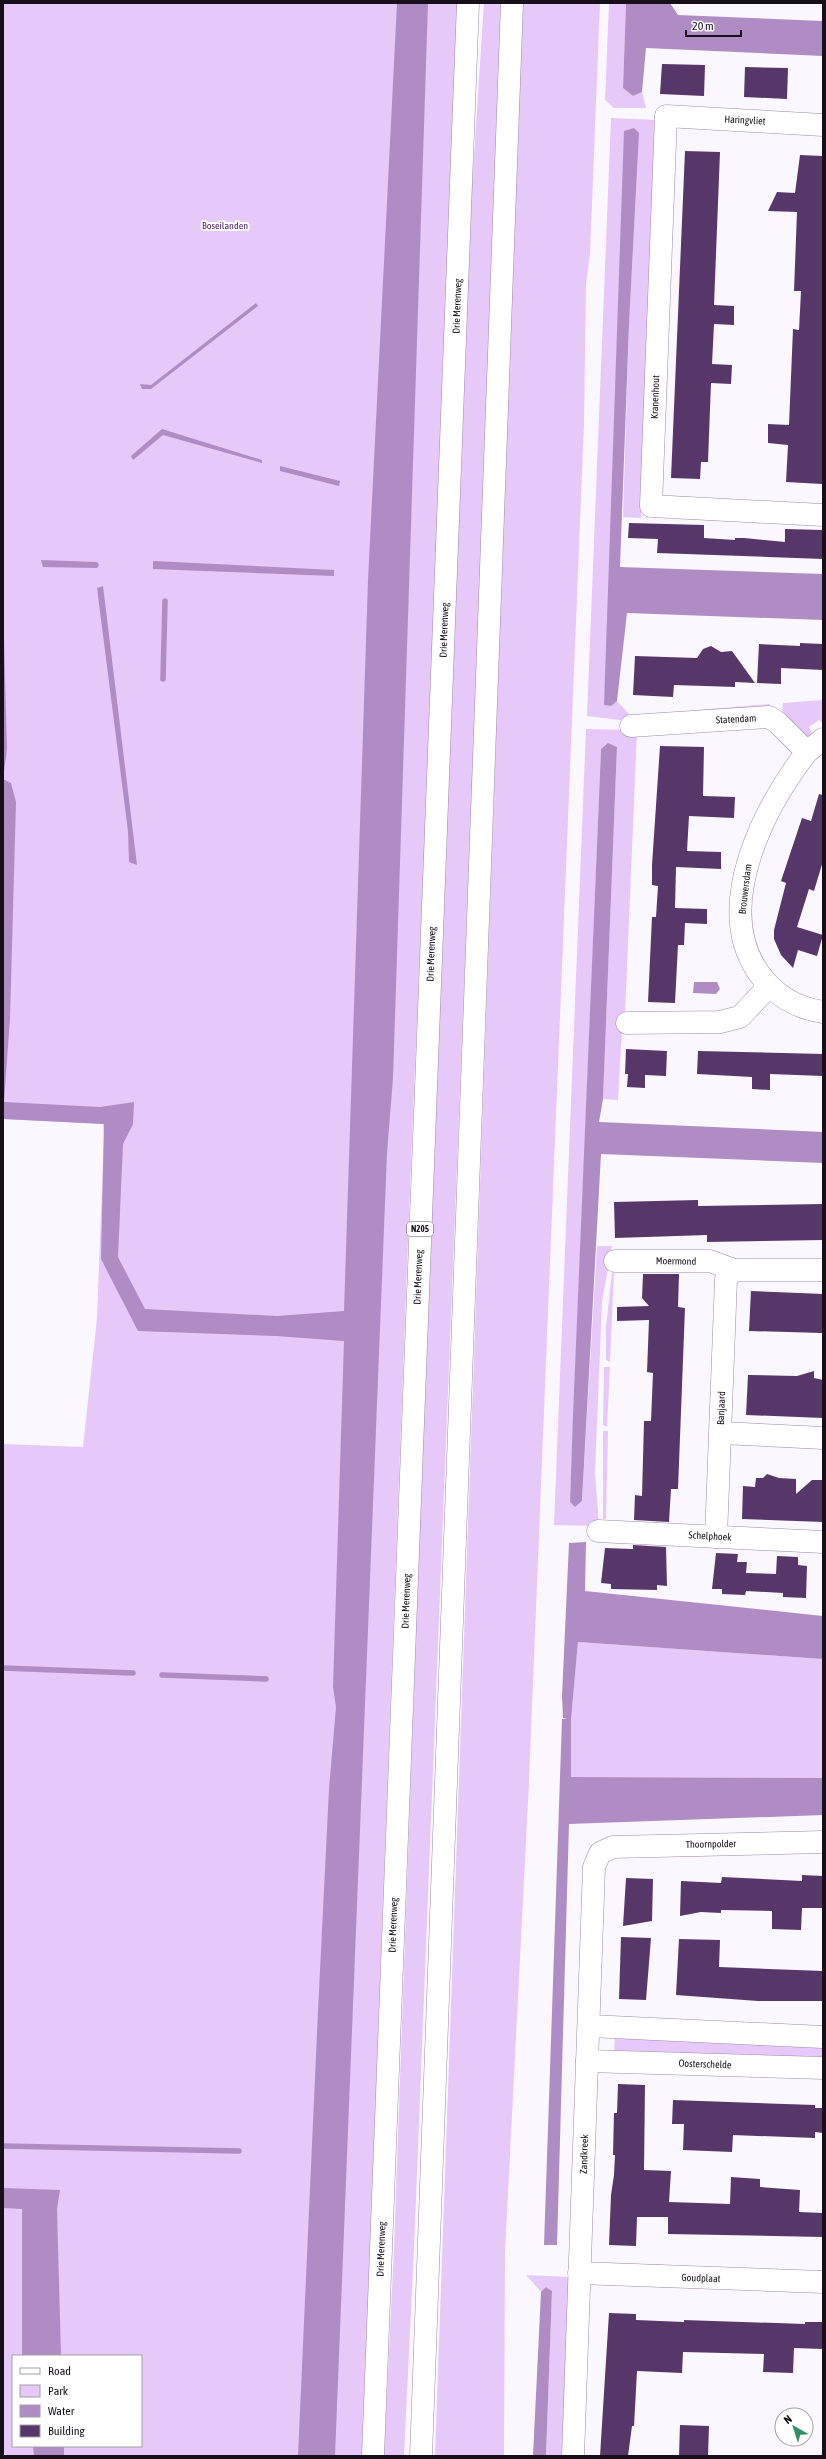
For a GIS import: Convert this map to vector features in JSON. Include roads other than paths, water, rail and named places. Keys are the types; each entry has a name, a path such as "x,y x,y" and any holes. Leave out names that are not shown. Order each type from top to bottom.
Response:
{"main road":[{"name":"Drie Merenweg","path":"373,2456 468,3"},
{"path":"421,2456 512,3"},
{"name":"Haringvliet","path":"666,116 823,125"},
{"name":"Kranenhout","path":"666,116 651,506 823,515"},
{"name":"Statendam","path":"631,726 769,717 815,746"},
{"name":"Brouwersdam","path":"815,746 788,777 761,827 749,859 743,891 741,924 747,956 768,987 784,999 808,1010 823,1012"},
{"path":"627,1023 720,1022 733,1019 740,1017 768,987"},
{"name":"Moermond","path":"615,1260 710,1262 730,1274 823,1270"},
{"name":"Banjaard","path":"716,1537 730,1274"},
{"path":"721,1433 823,1438"},
{"name":"Schelphoek","path":"598,1531 823,1542"},
{"name":"Thoornpolder","path":"600,1854 613,1847 823,1842"},
{"name":"Zandkreek","path":"573,2456 579,2273 590,2026 594,1867 600,1854"},
{"path":"590,2026 823,2037"},
{"name":"Oosterschelde","path":"588,2061 823,2068"},
{"name":"Goudplaat","path":"579,2273 823,2282"}],"water":[{"path":"397,3 428,3 393,1078 387,1153 335,2456 298,2456 329,1789 336,1707 333,1687 344,1341 276,1336 138,1331 101,1259 104,1124 3,1119 3,779 11,783 16,802 10,1018 4,1102 100,1107 134,1102 133,1124 123,1144 118,1257 145,1309 277,1316 344,1311 368,580"},
{"path":"626,3 670,3 678,15 823,21 823,56 646,48 642,92 633,96 623,88"},
{"path":"634,128 639,133 629,325 620,567 823,574 823,620 627,613 617,701 611,706 604,705 624,131"},
{"path":"256,303 258,306 151,389 142,389 140,384 151,385"},
{"path":"162,429 262,460 262,463 163,435 133,460 131,456"},
{"path":"280,466 340,481 339,486 280,471"},
{"path":"41,560 97,562 99,565 97,568 43,567"},
{"path":"153,561 334,570 334,576 153,569"},
{"path":"103,586 137,865 129,862 128,831 97,588"},
{"path":"3,603 7,749 3,779"},
{"path":"608,743 617,747 603,1099 599,1122 823,1132 823,1163 601,1154 582,1501 575,1507 570,1502 601,749"},
{"path":"694,982 717,982 720,989 716,994 693,993"},
{"path":"586,1542 585,1591 823,1616 823,1659 578,1642 571,1720 571,1777 823,1778 823,1815 569,1824 557,2245 544,2245 562,1719 567,1719 563,1718 562,1696 569,1543"},
{"path":"3,2188 60,2190 57,2209 61,2355 22,2355 22,2209 3,2208"},
{"path":"546,2287 552,2291 546,2456 533,2456 541,2292"},
{"path":"33,2447 64,2447 64,2456 34,2456"}],"waterway":[{"path":"163,679 165,601"},
{"path":"3,1668 133,1673"},
{"path":"162,1675 266,1679"},
{"path":"3,2146 239,2151"}],"park label":[{"name":"Boseilanden","path":"225,225"}]}
